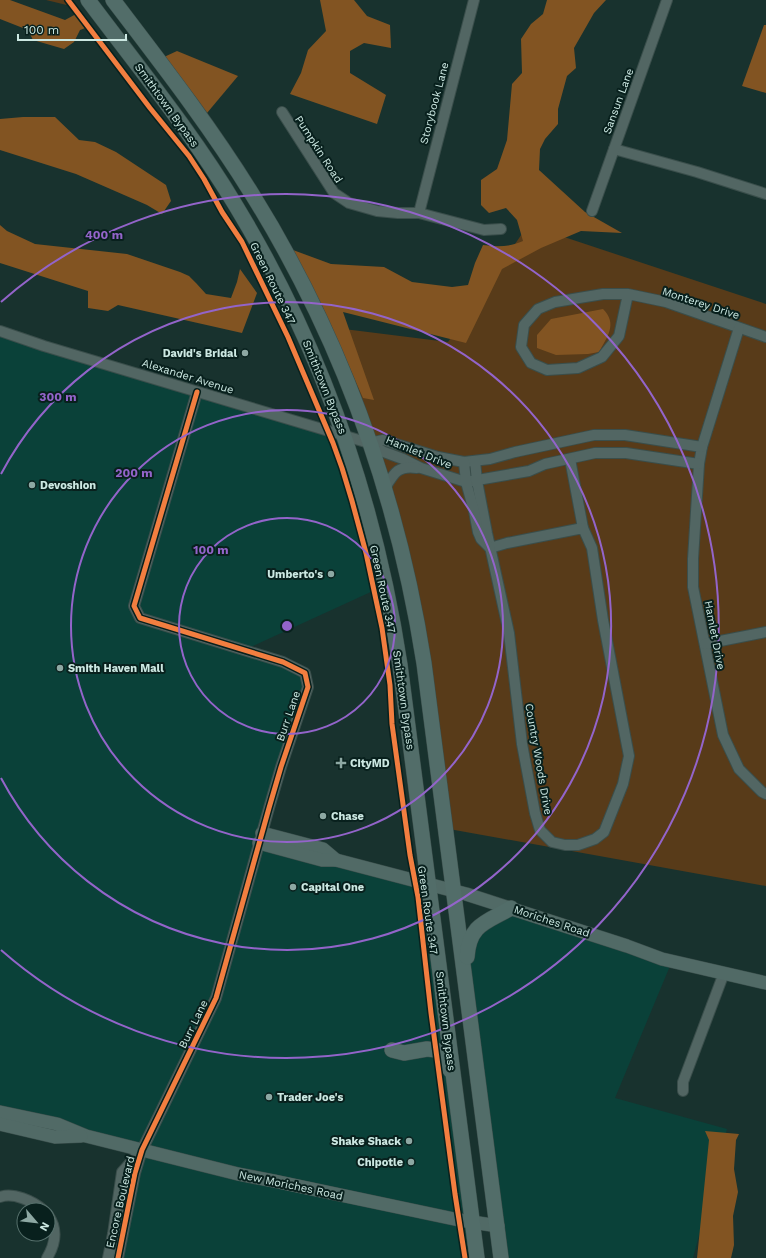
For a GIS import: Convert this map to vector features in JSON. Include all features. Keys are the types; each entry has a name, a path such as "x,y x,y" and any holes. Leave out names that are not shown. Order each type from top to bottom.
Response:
{"highway":[{"name":"Smithtown Bypass","path":"88,0 178,118 204,156 236,206 272,269 298,322 320,373 345,436 364,496 376,542 391,612 403,684 477,1258"},
{"name":"Smithtown Bypass","path":"113,0 209,128 246,183 276,234 304,286 333,346 351,390 385,488 404,558 420,637 501,1258"},
{"path":"466,984 468,951 472,935 482,924 511,908"},
{"path":"446,1015 439,1036 435,1040 392,1050 404,1052 427,1049 438,1051 443,1056 454,1079"}],"main road":[{"name":"Moriches Road","path":"261,838 322,860 336,860 454,890 628,946 662,959 766,983"},
{"name":"New Moriches Road","path":"0,1112 58,1124 86,1136 238,1174 472,1223 498,1226"},
{"name":"New Moriches Road","path":"0,1124 55,1137 86,1136"}],"street":[{"name":"Storybook Lane","path":"419,212 474,0"},
{"name":"Sansun Lane","path":"592,211 667,0"},
{"name":"Pumpkin Road","path":"282,112 334,193 349,203 377,211 398,213 419,212 484,230 501,228"},
{"path":"614,149 697,172 766,194"},
{"name":"Monterey Drive","path":"628,294 619,336 602,356 578,368 547,370 531,363 521,347 524,325 538,309 555,302 603,294 628,294 666,302 766,336"},
{"name":"Hamlet Drive","path":"740,328 702,447 693,559 693,588 723,735 739,769 762,792 766,794"},
{"name":"Alexander Avenue","path":"0,331 44,346 370,443"},
{"name":"Burr Lane","path":"142,1150 216,998 238,915 281,767 308,687 305,673 283,662 140,618 134,606 197,392"},
{"name":"Hamlet Drive","path":"370,443 383,440 447,459 464,462 490,460 515,452 594,435 625,435 702,447"},
{"path":"632,454 633,436"},
{"name":"Hamlet Drive","path":"370,443 384,452 421,468 466,482 529,471 545,464 595,453 632,454 700,464"},
{"name":"Country Woods Drive","path":"475,461 477,481 490,548 509,633 522,744 535,813 540,830 552,842 565,845 578,845 595,839 604,832 623,784 629,756 603,620 592,548 584,528 570,459"},
{"name":"Country Woods Drive","path":"464,462 466,482 478,532 481,539 490,548"},
{"path":"385,488 392,476 400,469 410,467 421,468"},
{"path":"490,548 507,543 584,528"},
{"path":"705,644 766,632"},
{"path":"683,1091 683,1082 724,973"},
{"name":"Encore Boulevard","path":"108,1258 122,1172 142,1150"},
{"name":"Encore Boulevard","path":"118,1258 135,1173 142,1150"},
{"path":"0,1197 25,1198 32,1202"},
{"path":"47,1258 52,1249 53,1242"}],"shaded area":[{"path":"0,0 10,0 65,20 78,13 88,27 80,30 74,42 64,49 33,40 28,30 0,19"},
{"path":"46,0 70,0 75,7"},
{"path":"320,0 354,0 367,16 390,25 391,48 364,43 350,51 350,73 386,95 377,124 290,94 301,73 308,50 326,31"},
{"path":"547,0 606,0 594,13 574,48 576,68 567,76 558,109 558,124 545,139 540,149 539,170 585,212 622,233 581,231 541,248 502,269 466,343 343,312 374,400 363,398 323,308 293,250 331,264 384,267 412,282 452,287 468,285 483,245 503,246 523,241 517,220 506,208 489,213 481,205 481,180 497,169 507,140 512,84 522,73 521,39 531,24 543,14"},
{"path":"764,25 766,25 766,93 742,86"},
{"path":"177,51 238,76 207,113 164,57"},
{"path":"55,117 79,140 95,142 116,152 166,185 171,201 162,214 147,205 76,174 0,150 0,119"},
{"path":"0,225 7,231 35,244 127,254 189,276 206,294 231,298 240,269 257,293 242,333 118,305 108,311 88,308 88,291 0,263"},
{"path":"528,225 766,304 766,886 449,829 401,538 328,327 448,342"},
{"path":"603,309 610,320 610,330 599,352 588,354 556,355 537,348 537,335 551,319"},
{"path":"0,331 345,436 386,585 244,650 305,673 308,687 259,843 429,884 477,1258 118,1258 142,1150 0,1122"},
{"path":"491,913 521,915 670,966 615,1098 727,1129 693,1258 502,1258 461,946"},
{"path":"705,1131 739,1134 736,1140 734,1169 738,1192 733,1216 734,1245 731,1258 697,1258 709,1140"}],"cycle path":[{"name":"Green Route 347","path":"68,0 150,108 189,156 204,179 222,212 242,242 288,337 333,443 342,468 366,553 382,628 390,685 392,724 410,855 418,897 431,1013 465,1258"},
{"path":"118,1258 135,1173 142,1150 216,998 281,767 308,687 305,673 283,662 140,618 134,606 197,392"}],"place":[{"name":"David's Bridal","path":"245,353"},
{"name":"Devoshion","path":"32,485"},
{"name":"Umberto's","path":"331,574"},
{"name":"Smith Haven Mall","path":"60,668"},
{"name":"CityMD","path":"341,763"},
{"name":"Chase","path":"323,816"},
{"name":"Capital One","path":"293,887"},
{"name":"Trader Joe's","path":"269,1097"},
{"name":"Shake Shack","path":"409,1141"},
{"name":"Chipotle","path":"411,1162"}]}
